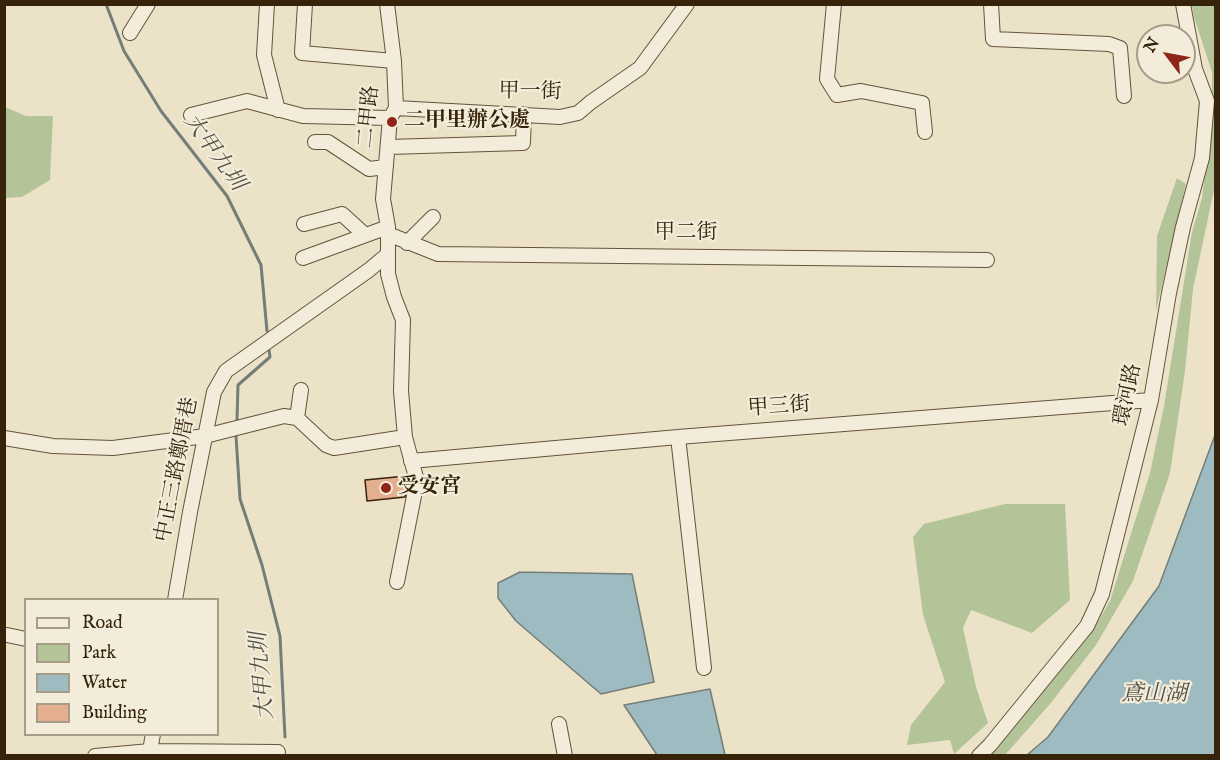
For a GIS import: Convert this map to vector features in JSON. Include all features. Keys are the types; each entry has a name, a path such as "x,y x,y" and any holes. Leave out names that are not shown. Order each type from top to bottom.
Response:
{"street":[{"path":"130,33 148,4"},
{"path":"267,4 264,55 278,110"},
{"path":"305,4 302,53 394,61"},
{"name":"二甲路","path":"387,4 394,61 393,113 384,199 388,231"},
{"name":"甲一街","path":"191,115 247,101 303,116 393,113 524,114 560,117 578,113 640,68 687,4"},
{"path":"834,4 827,79 837,94 861,91 922,103 925,132"},
{"path":"991,4 993,39 1109,44 1120,48 1124,96"},
{"name":"環河路","path":"979,756 1087,626 1102,594 1151,400 1171,282 1202,158 1207,101 1195,69 1184,4"},
{"path":"388,147 523,144 524,114"},
{"path":"315,142 328,142 369,169 386,167"},
{"path":"304,224 342,214 365,235"},
{"path":"407,243 434,217"},
{"path":"303,258 365,235 388,231 388,274 394,297 404,320 401,391 405,437 417,481 398,582"},
{"name":"甲二街","path":"388,231 407,243 438,254 987,260"},
{"name":"中正三路鄭厝巷","path":"175,598 214,392 226,371 369,270 388,254"},
{"path":"297,418 301,390"},
{"name":"甲三街","path":"411,460 1151,400"},
{"path":"4,438 52,446 113,448 206,436 284,416 297,418 326,445 334,448 405,437"},
{"path":"678,437 704,668"},
{"path":"6,635 24,639"},
{"path":"559,724 565,756"},
{"path":"150,753 153,736"},
{"path":"95,756 278,752"}],"green space":[{"path":"1192,5 1215,5 1215,185 1193,289 1185,371 1170,473 1133,581 1096,645 1050,704 1005,755 986,756 1018,721 1096,625 1110,601 1150,473 1164,406 1192,232 1202,198 1212,114 1212,72"},
{"path":"5,107 26,116 53,116 50,180 22,197 5,198"},
{"path":"1177,178 1186,184 1156,310 1157,236"},
{"path":"1005,504 1065,504 1070,600 1032,633 971,610 963,628 976,687 988,723 954,754 950,740 907,745 911,725 945,682 923,615 913,537 924,524"}],"water":[{"name":"鳶山湖","path":"1215,435 1215,755 1027,755 1048,737 1159,586"},
{"path":"520,572 632,574 654,682 601,694 516,621 498,598 498,583"},
{"path":"710,689 725,755 657,755 624,705"}],"building":[{"name":"受安宮","path":"406,476 405,497 367,501 365,480"}],"waterway":[{"name":"大甲九圳","path":"106,4 124,51 161,111 227,196 261,265 267,331"},
{"name":"大甲九圳","path":"237,420 238,385 270,357 269,350"},
{"name":"大甲九圳","path":"236,436 240,499 262,565 280,636 285,737"}],"place":[{"name":"二甲里辦公處","path":"392,122"},
{"name":"受安宮","path":"386,488"}]}
